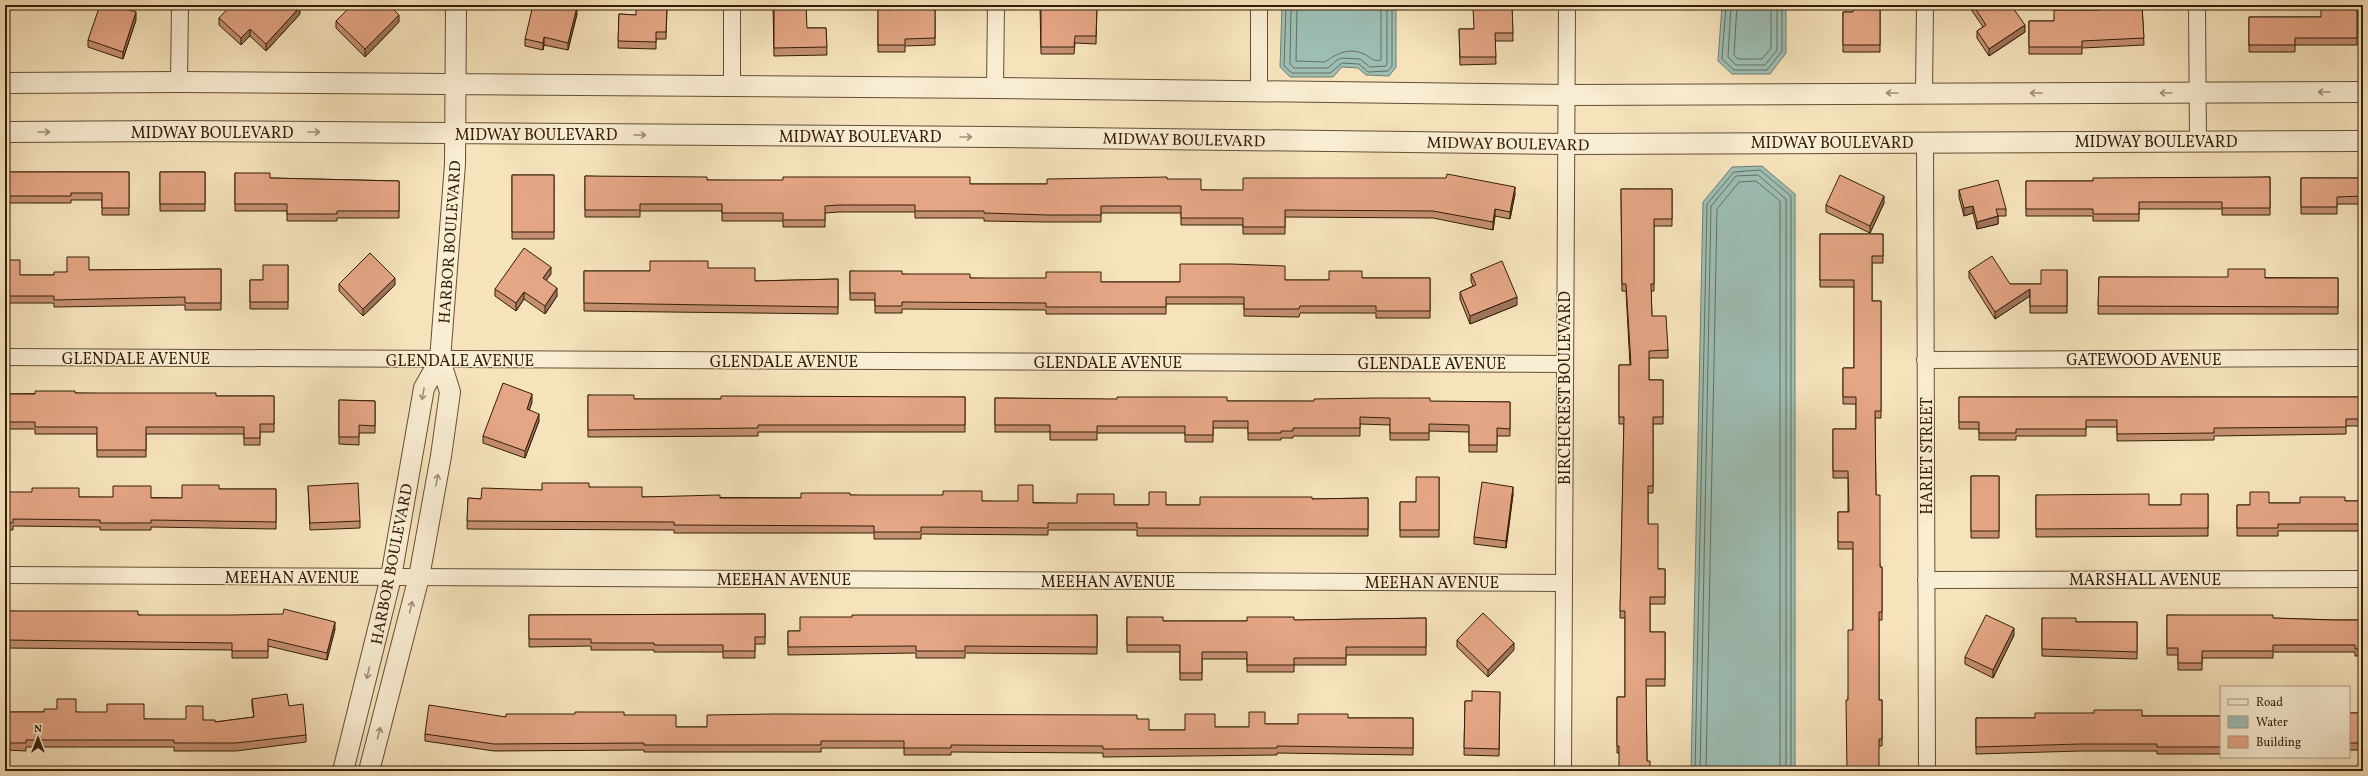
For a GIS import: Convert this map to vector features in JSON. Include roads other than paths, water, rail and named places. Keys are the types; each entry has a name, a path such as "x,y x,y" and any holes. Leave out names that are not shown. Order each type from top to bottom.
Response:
{"street":[{"path":"179,82 180,5"},
{"name":"HARBOR BOULEVARD","path":"369,771 418,577 441,456 450,392 440,360 455,164 456,5"},
{"path":"732,5 732,86"},
{"path":"995,88 996,5"},
{"path":"1259,5 1259,91"},
{"name":"BIRCHCREST BOULEVARD","path":"1563,771 1567,5"},
{"path":"1924,93 1925,5"},
{"path":"2197,5 2198,142"},
{"path":"5,83 179,82 995,88 1566,95 2363,92"},
{"name":"MIDWAY BOULEVARD","path":"5,132 455,133 1566,144 2363,140"},
{"name":"HARIET STREET","path":"1925,142 1927,771"},
{"name":"GLENDALE AVENUE","path":"5,357 1564,364"},
{"name":"GATEWOOD AVENUE","path":"1926,360 2363,358"},
{"name":"HARBOR BOULEVARD","path":"343,771 391,577 424,388 440,360"},
{"name":"MEEHAN AVENUE","path":"5,575 1563,583"},
{"name":"MARSHALL AVENUE","path":"1926,580 2363,579"}],"water":[{"path":"1282,5 1396,5 1396,67 1389,76 1366,75 1358,68 1342,67 1333,77 1290,77 1280,67"},
{"path":"1722,5 1786,5 1786,53 1770,74 1732,74 1718,61"},
{"path":"1762,166 1795,194 1795,771 1691,771 1703,202 1732,167"}]}
